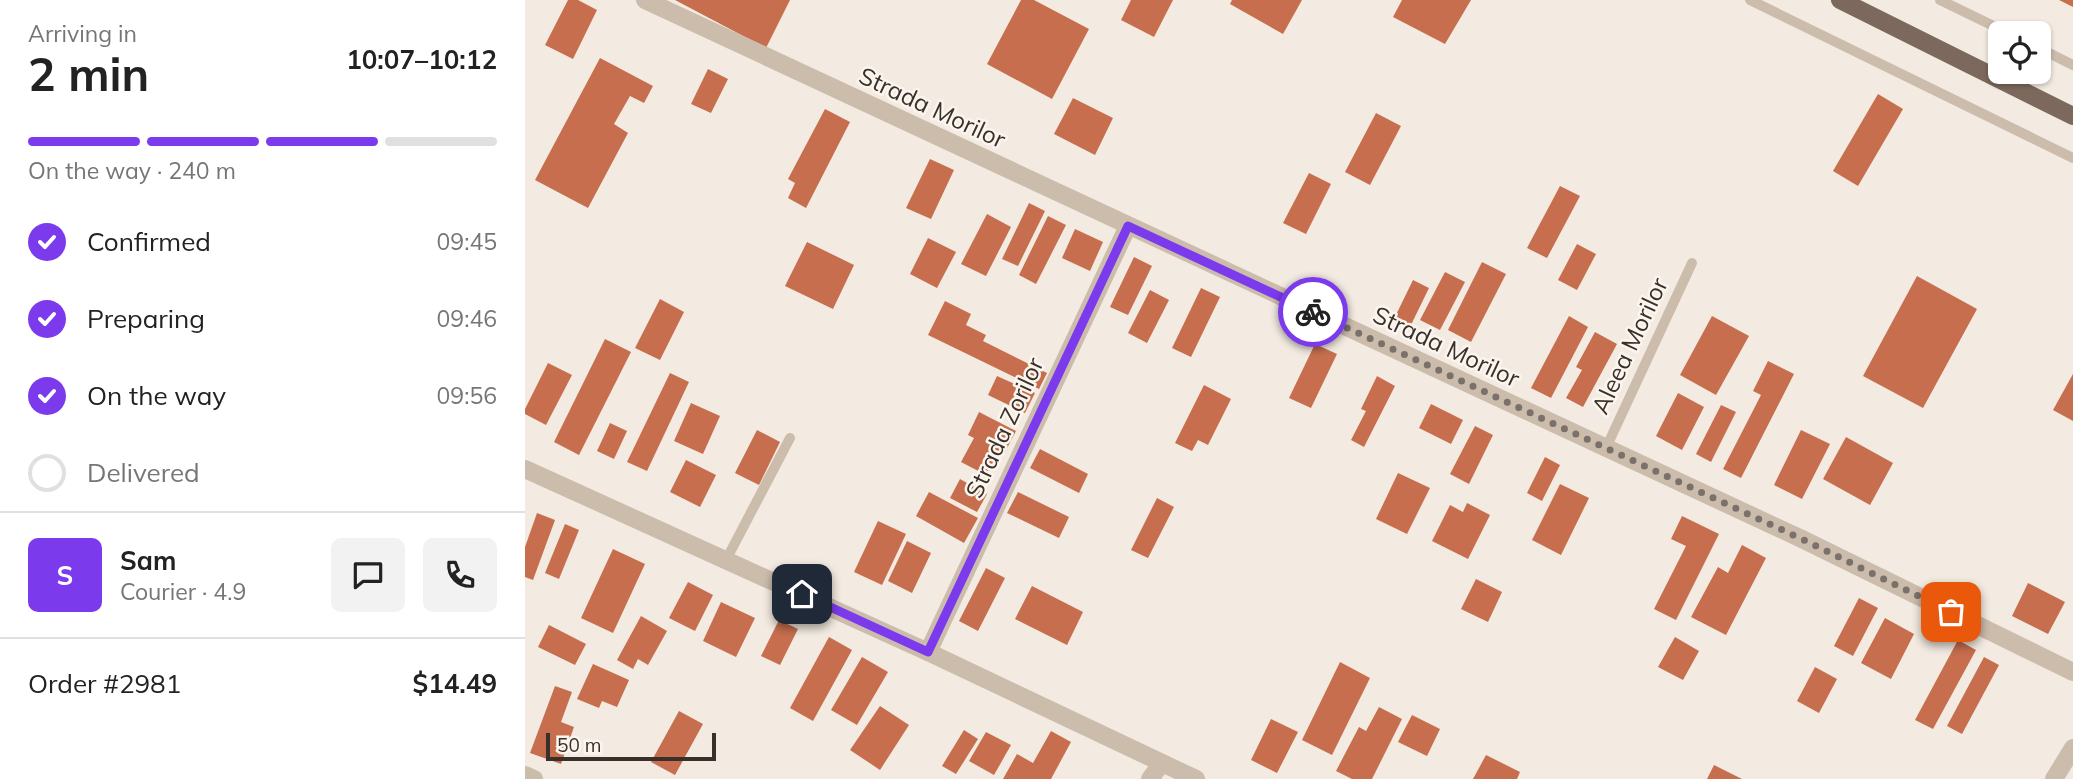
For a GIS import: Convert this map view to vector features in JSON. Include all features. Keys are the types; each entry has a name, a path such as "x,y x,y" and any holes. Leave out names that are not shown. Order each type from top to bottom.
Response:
{"main road":[{"path":"1840,0 2073,116"}],"street":[{"name":"Strada Morilor","path":"645,0 1804,540 2073,672"},
{"name":"Strada Zorilor","path":"928,652 1128,226"},
{"path":"525,469 928,652 1196,779"},
{"path":"2054,779 2073,748"},
{"path":"1150,779 1161,764"},
{"path":"525,775 534,779"}],"lane":[{"path":"1750,0 2073,158"},
{"path":"1940,0 1988,23"},
{"path":"2051,54 2073,65"},
{"name":"Aleea Morilor","path":"1606,448 1692,262"},
{"path":"726,560 790,438"}],"building":[{"path":"568,0 578,0 597,10 573,59 545,45"},
{"path":"675,0 790,0 766,48"},
{"path":"1021,0 1034,0 1089,29 1052,99 987,64"},
{"path":"1131,0 1173,0 1154,37 1121,20"},
{"path":"1232,0 1302,0 1283,34 1230,4"},
{"path":"1402,0 1471,0 1445,44 1393,17"},
{"path":"2059,0 2073,0 2073,7"},
{"path":"600,58 653,86 644,103 630,96 614,124 628,133 588,208 535,180"},
{"path":"708,69 728,79 711,113 691,104"},
{"path":"1878,94 1903,109 1858,186 1833,171"},
{"path":"1073,98 1113,118 1095,155 1054,134"},
{"path":"825,109 850,122 806,208 788,198 795,183 788,179"},
{"path":"1376,113 1401,126 1370,185 1345,172"},
{"path":"930,159 954,170 931,219 906,208"},
{"path":"1309,173 1331,184 1306,234 1283,223"},
{"path":"1560,186 1580,196 1547,258 1527,248"},
{"path":"1029,203 1045,211 1018,266 1002,259"},
{"path":"987,214 1011,227 986,276 961,264"},
{"path":"1048,216 1066,225 1036,284 1019,275"},
{"path":"1075,229 1103,242 1090,271 1062,258"},
{"path":"928,238 956,252 937,288 910,274"},
{"path":"807,242 854,265 833,309 785,286"},
{"path":"1577,244 1596,254 1577,290 1558,280"},
{"path":"1134,257 1152,266 1128,315 1110,307"},
{"path":"1482,262 1506,274 1471,342 1448,330"},
{"path":"1445,272 1465,282 1440,330 1420,320"},
{"path":"1917,276 1977,309 1923,408 1863,376"},
{"path":"1413,280 1429,288 1409,329 1393,321"},
{"path":"1201,288 1220,297 1191,357 1172,348"},
{"path":"1150,290 1169,300 1147,343 1128,333"},
{"path":"660,299 684,312 660,360 635,348"},
{"path":"945,301 971,314 966,325 986,335 983,341 1047,373 1039,389 928,335"},
{"path":"1569,316 1588,327 1551,398 1531,388"},
{"path":"1712,316 1749,336 1716,395 1680,375"},
{"path":"1595,332 1617,344 1583,407 1566,398 1582,370 1576,367"},
{"path":"605,339 631,352 579,455 554,442"},
{"path":"1315,344 1337,354 1311,408 1289,398"},
{"path":"1768,361 1794,374 1741,478 1723,469 1761,395 1753,391"},
{"path":"548,363 572,375 546,425 525,414 525,409"},
{"path":"670,373 689,382 647,471 627,462"},
{"path":"2073,374 2073,421 2053,410"},
{"path":"997,376 1035,393 1025,413 988,395"},
{"path":"1377,376 1395,386 1364,447 1351,440 1366,411 1361,409"},
{"path":"1204,385 1231,399 1208,445 1198,440 1192,451 1175,443"},
{"path":"1678,393 1704,407 1682,450 1656,436"},
{"path":"691,403 720,416 703,454 674,441"},
{"path":"1431,404 1463,420 1451,444 1419,428"},
{"path":"1721,405 1736,412 1711,462 1696,454"},
{"path":"979,412 1016,431 1004,454 999,451 986,475 961,462 974,438 968,435"},
{"path":"610,423 627,431 614,459 597,451"},
{"path":"1475,426 1493,435 1469,484 1450,474"},
{"path":"757,430 780,442 759,485 735,473"},
{"path":"1801,430 1830,444 1802,499 1774,485"},
{"path":"1846,437 1893,463 1870,505 1823,479"},
{"path":"1040,449 1088,474 1079,493 1030,468"},
{"path":"1545,457 1560,465 1542,501 1527,493"},
{"path":"686,460 716,475 700,507 670,492"},
{"path":"1398,473 1430,488 1407,534 1376,519"},
{"path":"960,479 987,494 977,512 950,498"},
{"path":"1560,484 1589,498 1561,555 1532,540"},
{"path":"929,492 978,518 964,543 916,516"},
{"path":"1018,492 1069,517 1059,538 1007,513"},
{"path":"1157,498 1174,507 1148,558 1131,550"},
{"path":"1467,503 1490,515 1468,559 1432,541 1450,505 1463,512"},
{"path":"537,513 555,520 533,580 525,577 525,547"},
{"path":"1682,516 1719,534 1676,620 1654,609 1686,546 1671,539"},
{"path":"878,521 906,534 882,585 854,572"},
{"path":"565,524 579,530 559,579 545,573"},
{"path":"907,541 931,553 912,593 888,581"},
{"path":"1742,545 1766,558 1726,635 1691,617 1718,567 1728,573"},
{"path":"613,549 645,564 613,633 581,618"},
{"path":"986,568 1005,578 978,631 959,621"},
{"path":"1476,579 1502,592 1488,622 1461,609"},
{"path":"688,582 713,595 695,631 669,618"},
{"path":"2028,583 2065,602 2048,634 2012,616"},
{"path":"1032,586 1083,612 1067,645 1015,619"},
{"path":"1859,598 1878,608 1853,656 1834,646"},
{"path":"721,602 755,618 736,657 703,641"},
{"path":"641,616 667,631 648,665 638,659 633,669 617,660"},
{"path":"1885,618 1914,634 1891,679 1861,663"},
{"path":"779,620 798,629 780,665 761,656"},
{"path":"549,625 586,644 575,665 538,647"},
{"path":"829,637 852,650 813,721 790,708"},
{"path":"1675,637 1699,651 1683,680 1658,667"},
{"path":"1958,640 1976,650 1933,729 1915,720"},
{"path":"862,657 888,672 857,725 831,710"},
{"path":"1984,657 1999,665 1962,734 1947,726"},
{"path":"1340,662 1370,678 1332,755 1302,740"},
{"path":"593,664 629,680 617,707 602,701 599,708 577,699"},
{"path":"1815,667 1837,679 1819,713 1797,701"},
{"path":"555,686 572,692 561,722 574,727 561,764 530,753"},
{"path":"880,706 909,725 880,770 850,750"},
{"path":"1379,707 1402,719 1372,779 1352,779 1336,771 1359,727 1366,731"},
{"path":"679,711 703,724 675,775 651,762"},
{"path":"1412,715 1440,729 1427,756 1398,742"},
{"path":"1271,719 1298,732 1277,773 1251,760"},
{"path":"964,730 978,739 956,774 942,766"},
{"path":"1051,731 1071,742 1051,779 1003,779 1017,754 1033,763"},
{"path":"986,732 1011,745 994,775 969,761"},
{"path":"1486,755 1520,772 1517,779 1473,779"},
{"path":"1714,765 1742,779 1707,779"}],"way so far":[{"path":"1313,312 1804,540 1951,612"}],"route":[{"path":"802,594 928,652 1128,226 1313,312"}]}
